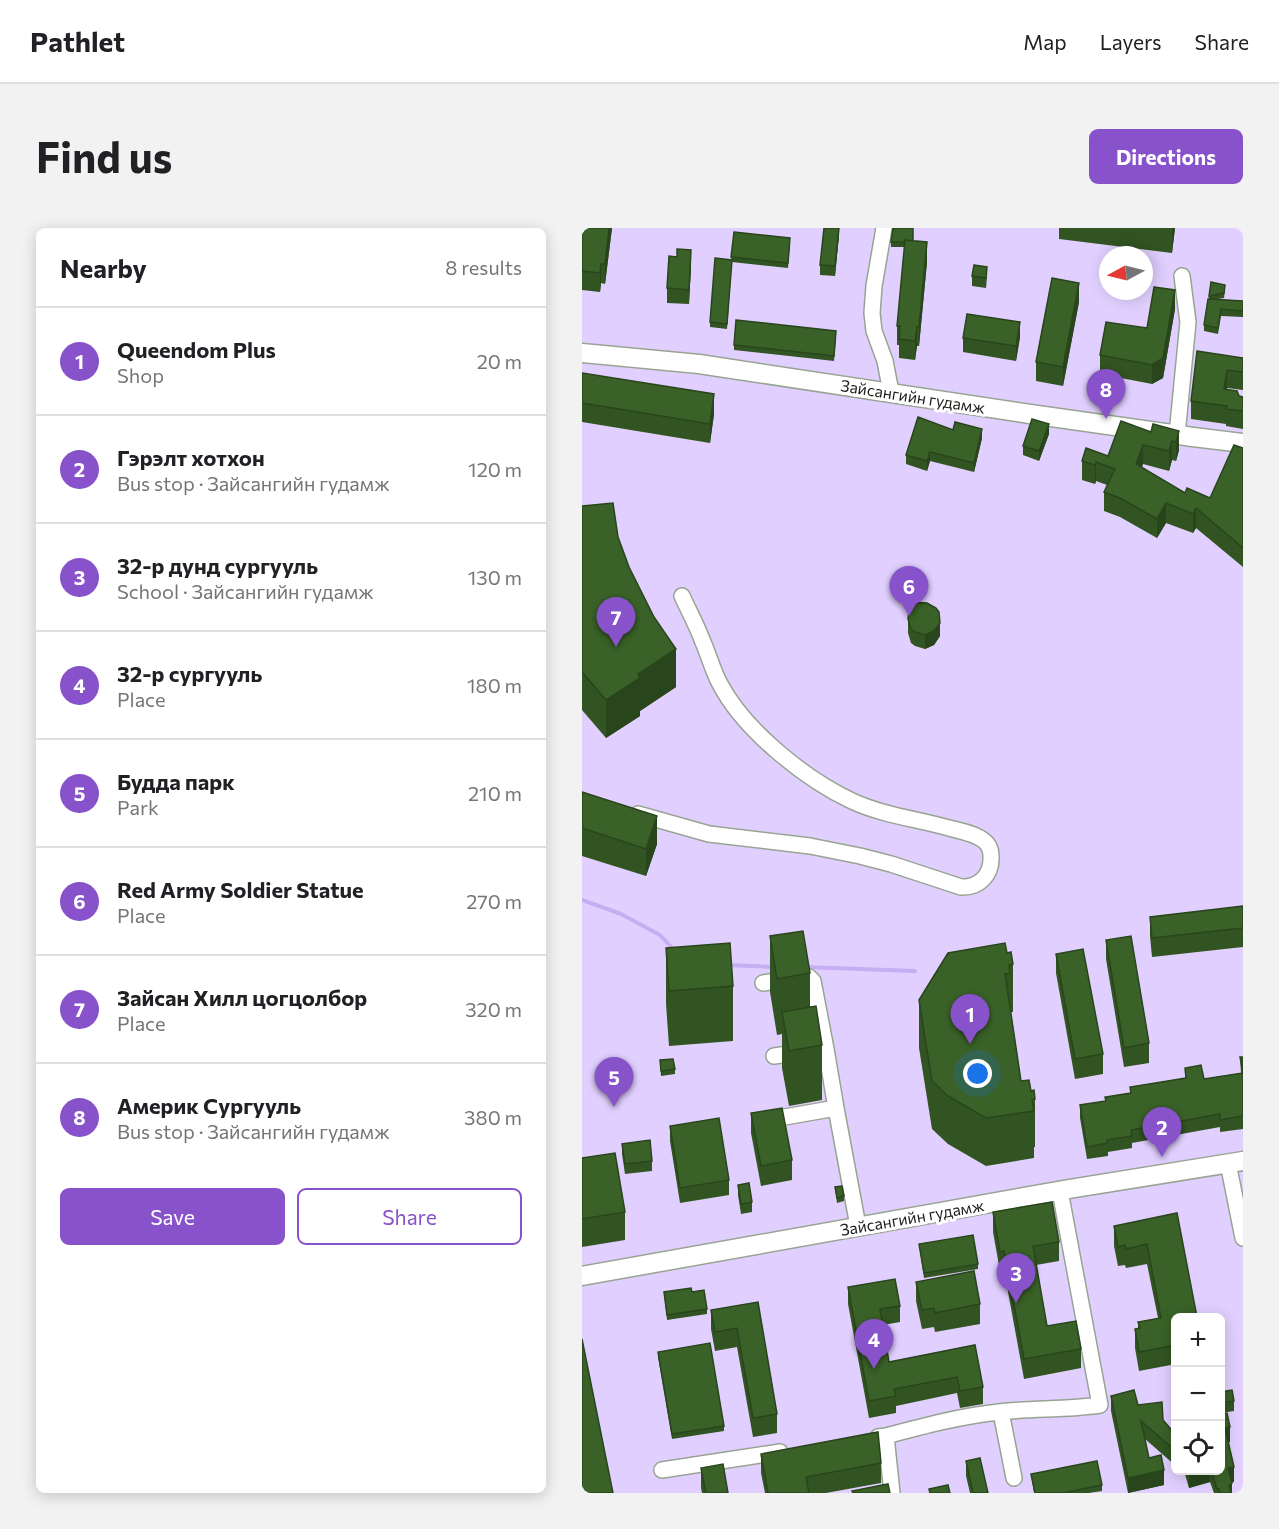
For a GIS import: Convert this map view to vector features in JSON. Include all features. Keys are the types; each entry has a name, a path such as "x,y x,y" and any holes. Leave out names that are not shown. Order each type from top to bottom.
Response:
{"main road":[{"name":"Зайсангийн гудамж","path":"582,353 699,364 1243,443"},
{"name":"Зайсангийн гудамж","path":"582,1276 858,1226 1236,1162"}],"street":[{"path":"884,228 872,313 874,331 885,361 891,392"},
{"path":"1177,435 1188,322 1182,276"},
{"path":"626,810 709,834 810,846 860,856 961,887 970,887 979,883 991,864 989,846 982,839 854,802 809,776 761,736 729,700 682,596"},
{"path":"763,983 803,977 809,977 813,981 858,1226"},
{"path":"774,1056 826,1048"},
{"path":"778,1118 836,1108"},
{"path":"1236,1162 1243,1239"},
{"path":"863,1440 1001,1412 1100,1405 1060,1191"},
{"path":"1001,1412 1014,1478"},
{"path":"886,1436 892,1493"},
{"path":"662,1470 792,1450"}],"shaded area":[{"path":"582,228 1243,228 1243,1493 582,1493"}],"building":[{"path":"582,228 609,228 605,264 601,264 600,273 582,271"},
{"path":"824,228 839,228 835,266 820,265"},
{"path":"893,228 913,228 913,241 891,242"},
{"path":"734,232 790,238 788,263 731,257"},
{"path":"905,240 927,242 919,327 917,327 915,341 899,339 900,326 897,326"},
{"path":"677,249 691,250 689,290 667,288 669,256 677,257"},
{"path":"715,258 732,260 727,324 710,322"},
{"path":"974,265 987,267 986,278 972,276"},
{"path":"1052,278 1079,283 1063,367 1036,362"},
{"path":"1211,282 1225,285 1224,293 1209,296"},
{"path":"1154,287 1175,290 1163,358 1152,365 1100,355 1106,322 1147,328"},
{"path":"1208,299 1243,301 1243,311 1221,309 1218,328 1204,325"},
{"path":"967,314 1020,322 1016,346 963,338"},
{"path":"736,320 836,331 834,356 734,345"},
{"path":"1197,351 1243,358 1243,372 1227,370 1224,389 1237,391 1239,396 1243,397 1243,411 1226,409 1227,406 1191,401"},
{"path":"582,373 714,394 710,424 582,403"},
{"path":"918,417 953,430 955,422 982,429 974,463 930,452 927,461 906,455"},
{"path":"1032,419 1049,424 1039,451 1023,446"},
{"path":"1121,421 1151,432 1153,424 1179,431 1176,442 1172,441 1169,451 1143,445 1136,464 1185,493 1187,488 1210,498 1234,445 1243,448 1243,548 1196,508 1193,514 1166,503 1157,519 1120,498 1104,492 1115,469 1096,462 1095,465 1082,461 1086,448 1108,456"},
{"path":"613,503 618,537 629,567 654,617 676,649 638,674 640,678 606,700 582,672 582,506"},
{"path":"910,602 927,603 936,608 939,612 940,623 934,631 925,635 911,629 908,619"},
{"path":"582,792 657,816 646,849 582,828"},
{"path":"1243,906 1243,928 1152,938 1150,917"},
{"path":"803,931 810,973 777,979 770,936"},
{"path":"1131,936 1149,1043 1124,1048 1106,940"},
{"path":"730,943 733,986 669,991 666,948"},
{"path":"1005,943 1007,953 1011,952 1013,964 1009,965 1010,973 1005,974 1021,1081 1029,1080 1031,1091 1034,1090 1035,1099 1032,1100 1034,1111 986,1118 948,1096 932,1081 919,1000 948,953"},
{"path":"1083,949 1103,1054 1075,1059 1056,954"},
{"path":"816,1006 822,1045 789,1051 782,1012"},
{"path":"1240,1057 1243,1057 1243,1073"},
{"path":"673,1059 675,1069 661,1071 660,1060"},
{"path":"1201,1065 1204,1079 1243,1073 1243,1116 1220,1120 1220,1114 1131,1130 1132,1136 1107,1140 1108,1143 1087,1147 1080,1105 1106,1101 1105,1097 1131,1093 1130,1087 1186,1078 1185,1068"},
{"path":"782,1108 792,1160 761,1166 751,1113"},
{"path":"719,1118 729,1180 680,1188 670,1126"},
{"path":"650,1140 652,1161 625,1164 622,1144"},
{"path":"615,1153 625,1212 582,1219 582,1158"},
{"path":"749,1183 752,1202 741,1204 738,1185"},
{"path":"842,1186 844,1196 837,1198 835,1187"},
{"path":"1052,1202 1059,1242 1033,1246 1047,1326 1076,1321 1081,1349 1024,1359 1004,1251 1000,1252 993,1212"},
{"path":"1177,1213 1196,1313 1171,1313 1171,1346 1139,1352 1135,1329 1140,1328 1138,1322 1161,1318 1147,1244 1126,1249 1125,1245 1118,1247 1114,1226"},
{"path":"973,1235 978,1264 924,1273 919,1244"},
{"path":"974,1271 980,1304 935,1313 934,1308 922,1310 916,1282"},
{"path":"895,1279 900,1306 880,1309 889,1362 975,1345 983,1387 960,1391 957,1377 894,1389 896,1396 869,1401 848,1287"},
{"path":"691,1288 692,1292 704,1290 707,1309 667,1315 664,1292"},
{"path":"758,1302 777,1414 753,1418 737,1328 715,1332 711,1310"},
{"path":"582,1339 613,1493 582,1493"},
{"path":"710,1343 724,1426 672,1434 658,1352"},
{"path":"1134,1390 1138,1405 1162,1402 1163,1420 1171,1429 1171,1447 1141,1421 1149,1458 1161,1455 1164,1470 1128,1478 1111,1396"},
{"path":"1232,1390 1234,1401 1225,1402 1225,1391"},
{"path":"1225,1413 1227,1413 1230,1427 1225,1428 1225,1421"},
{"path":"1225,1428 1234,1467 1228,1468 1232,1483 1229,1486 1231,1493 1220,1493 1213,1475 1225,1475"},
{"path":"878,1432 881,1463 806,1477 809,1493 768,1493 761,1454"},
{"path":"980,1458 988,1493 973,1493 966,1461"},
{"path":"1097,1461 1102,1485 1063,1493 1035,1493 1031,1474"},
{"path":"723,1464 728,1493 706,1493 701,1468"},
{"path":"888,1484 890,1493 853,1493 852,1491"},
{"path":"948,1485 950,1493 930,1493 929,1489"}],"waterway":[{"path":"582,900 621,914 660,935 673,949"},
{"path":"727,965 774,967"},
{"path":"805,967 915,971"}],"place":[{"name":"Америк Cургууль","path":"1106,419"},
{"name":"Red Army Soldier Statue","path":"909,616"},
{"name":"Зайсан Хилл цогцолбор","path":"616,647"},
{"name":"Queendom Plus","path":"970,1044"},
{"name":"Будда парк","path":"614,1107"},
{"name":"Гэрэлт хотхон","path":"1162,1157"},
{"name":"32-р дунд сургууль","path":"1016,1303"},
{"name":"32-р сургууль","path":"874,1369"}]}
